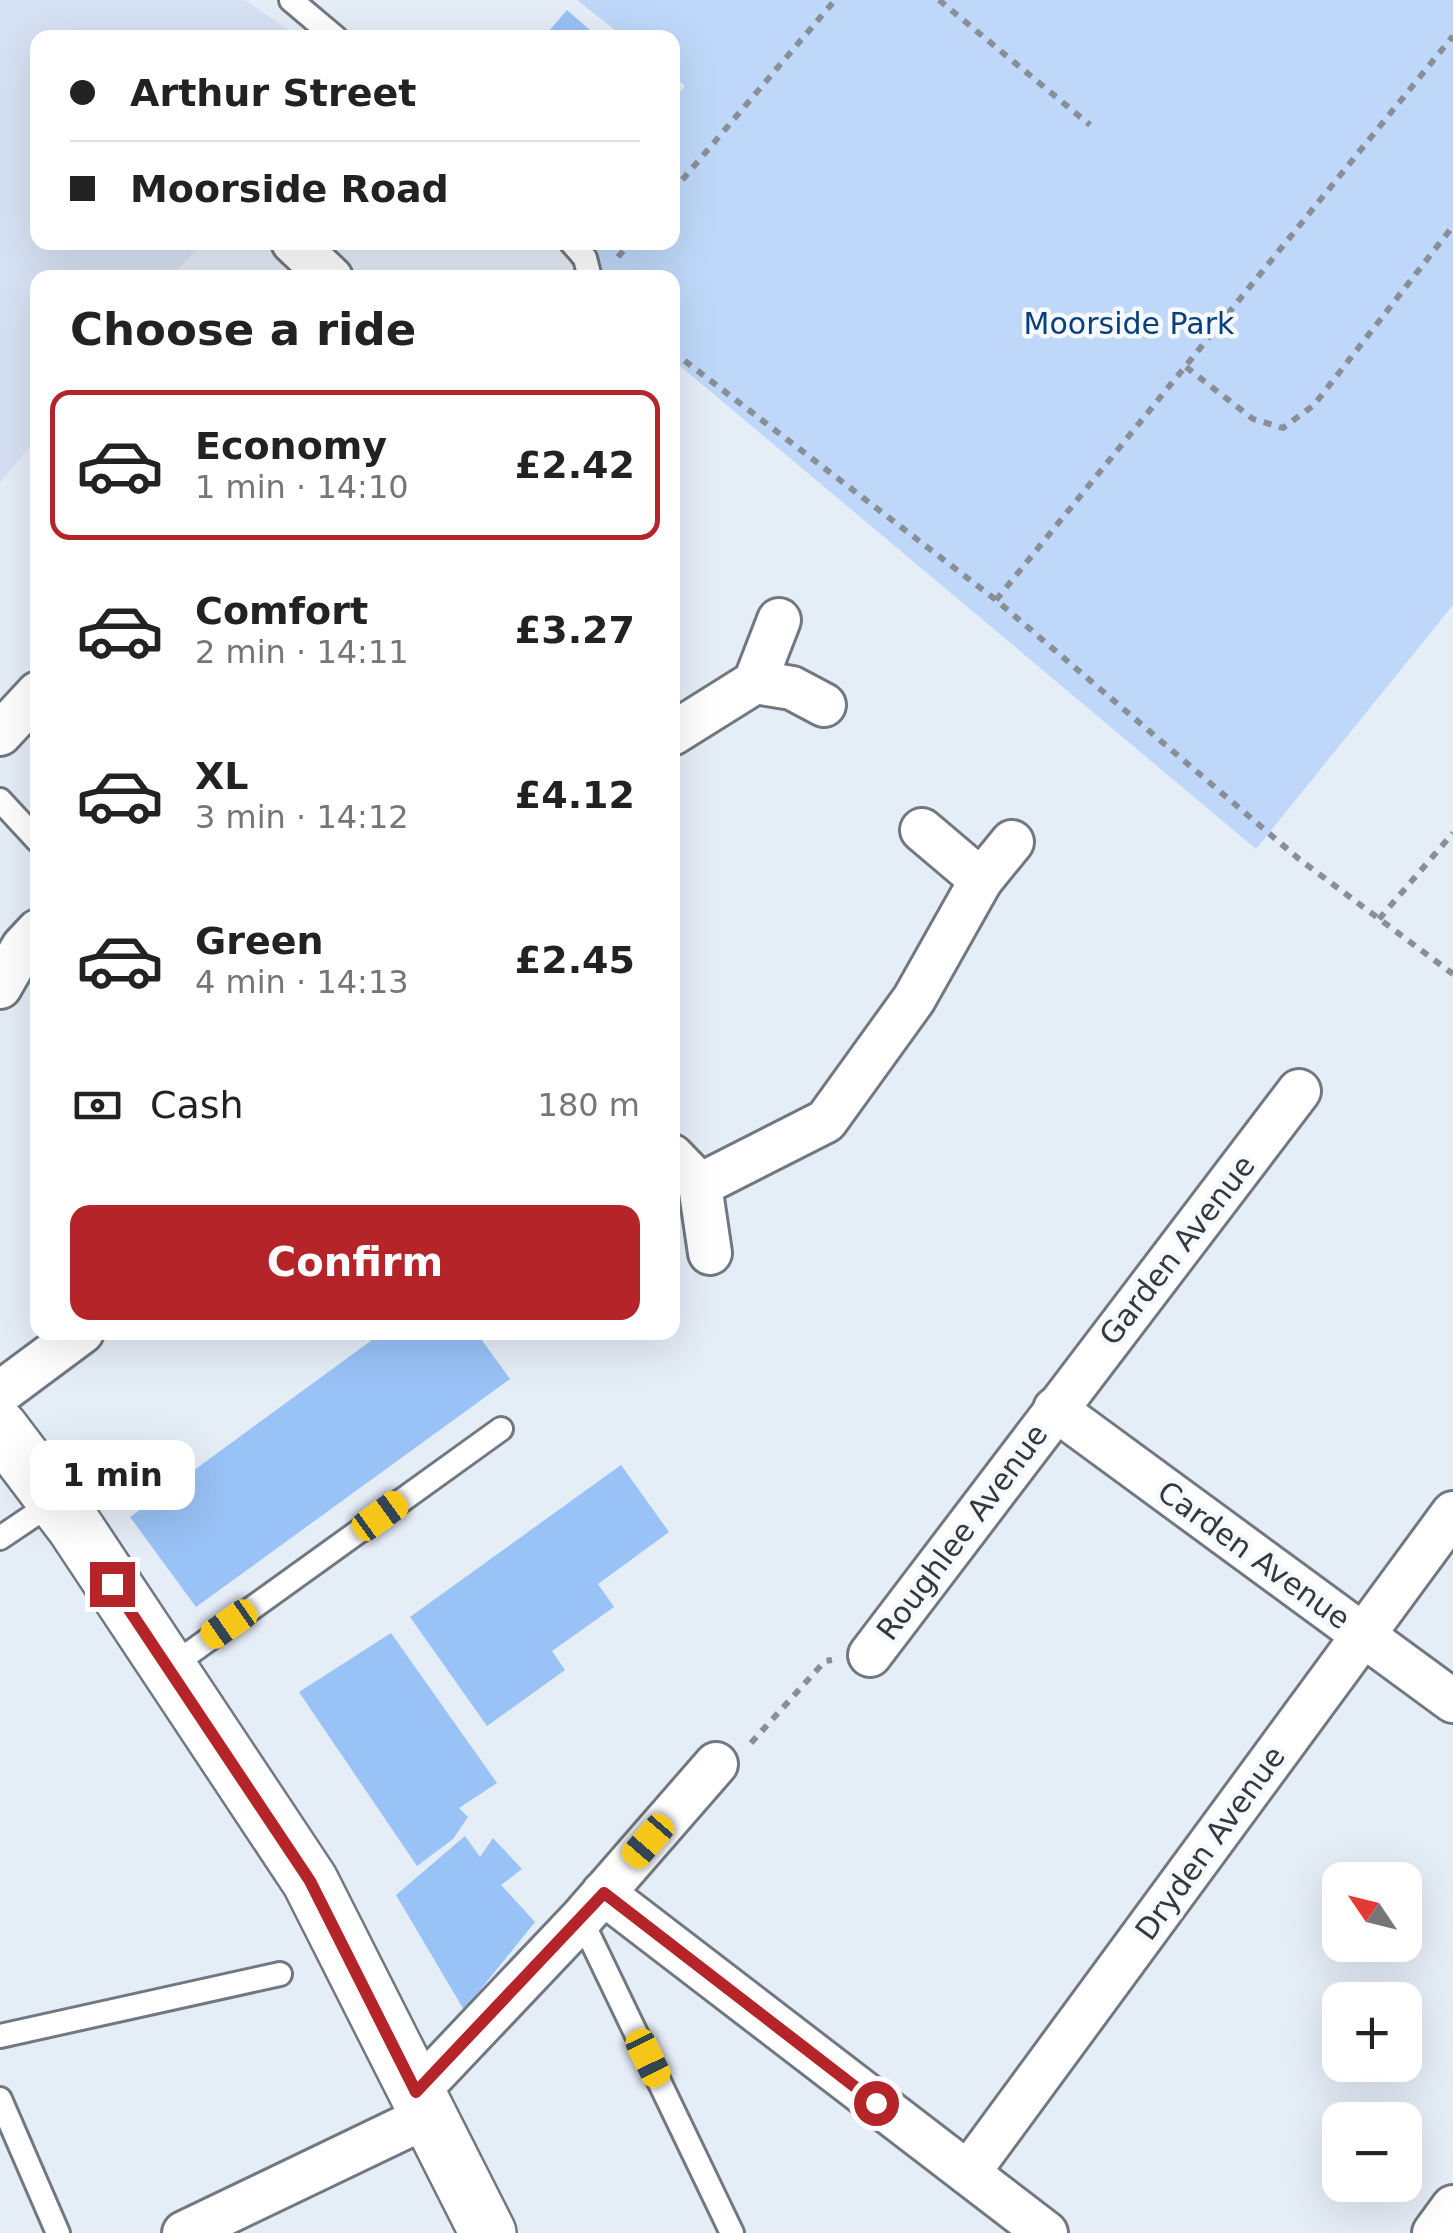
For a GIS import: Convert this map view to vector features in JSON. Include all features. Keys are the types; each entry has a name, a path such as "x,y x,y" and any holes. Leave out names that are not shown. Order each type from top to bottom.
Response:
{"street":[{"path":"301,250 323,270"},
{"path":"680,729 755,682 779,620"},
{"path":"755,682 792,688 824,705"},
{"path":"0,734 30,702"},
{"path":"922,830 981,880"},
{"path":"710,1253 686,1170 826,1121 914,998 981,880 1012,842"},
{"path":"0,987 30,940"},
{"name":"Garden Avenue","path":"1055,1409 1299,1090"},
{"path":"0,1393 71,1340"},
{"name":"Carden Avenue","path":"1055,1409 1453,1701"},
{"name":"Roughlee Avenue","path":"870,1654 1055,1409"},
{"path":"0,1428 55,1501 310,1881 488,2233"},
{"name":"Dryden Avenue","path":"968,2174 1453,1513"},
{"path":"184,2233 423,2104 716,1764"},
{"path":"592,1906 1046,2233"},
{"path":"1434,2233 1453,2207"}],"lane":[{"path":"291,0 327,30"},
{"path":"0,800 30,832"},
{"path":"168,1668 502,1429"},
{"path":"0,1538 55,1501"},
{"path":"592,1906 732,2233"},
{"path":"0,2036 280,1974"},
{"path":"0,2099 58,2233"}],"path":[{"path":"680,183 836,0"},
{"path":"939,0 1090,125"},
{"path":"996,600 1453,36"},
{"path":"1186,367 1252,419 1283,428 1314,405 1453,226"},
{"path":"680,357 996,600 1299,859 1453,974"},
{"path":"1379,918 1453,834"},
{"path":"716,1764 728,1768 825,1661 870,1654"}],"shaded area":[{"path":"0,0 245,0 289,30 30,30 30,250 195,250 178,270 30,270 30,447 0,483"}],"green space":[{"name":"Moorside Park","path":"577,0 1453,0 1453,605 1256,849 680,366 680,270 599,270 584,250 680,250 680,92 685,86 680,81 680,30 615,30"}],"building":[{"path":"567,10 590,30 550,30"},
{"path":"372,1340 482,1340 510,1379 196,1607 130,1517"},
{"path":"621,1465 669,1532 598,1584 614,1607 552,1651 565,1670 487,1726 410,1617"},
{"path":"391,1633 497,1783 459,1808 468,1817 453,1839 417,1866 299,1692"},
{"path":"465,1836 480,1857 493,1838 522,1869 501,1885 535,1922 464,2010 396,1895"}],"route":[{"path":"112,1584 310,1881 416,2092 604,1893 876,2103"}]}
